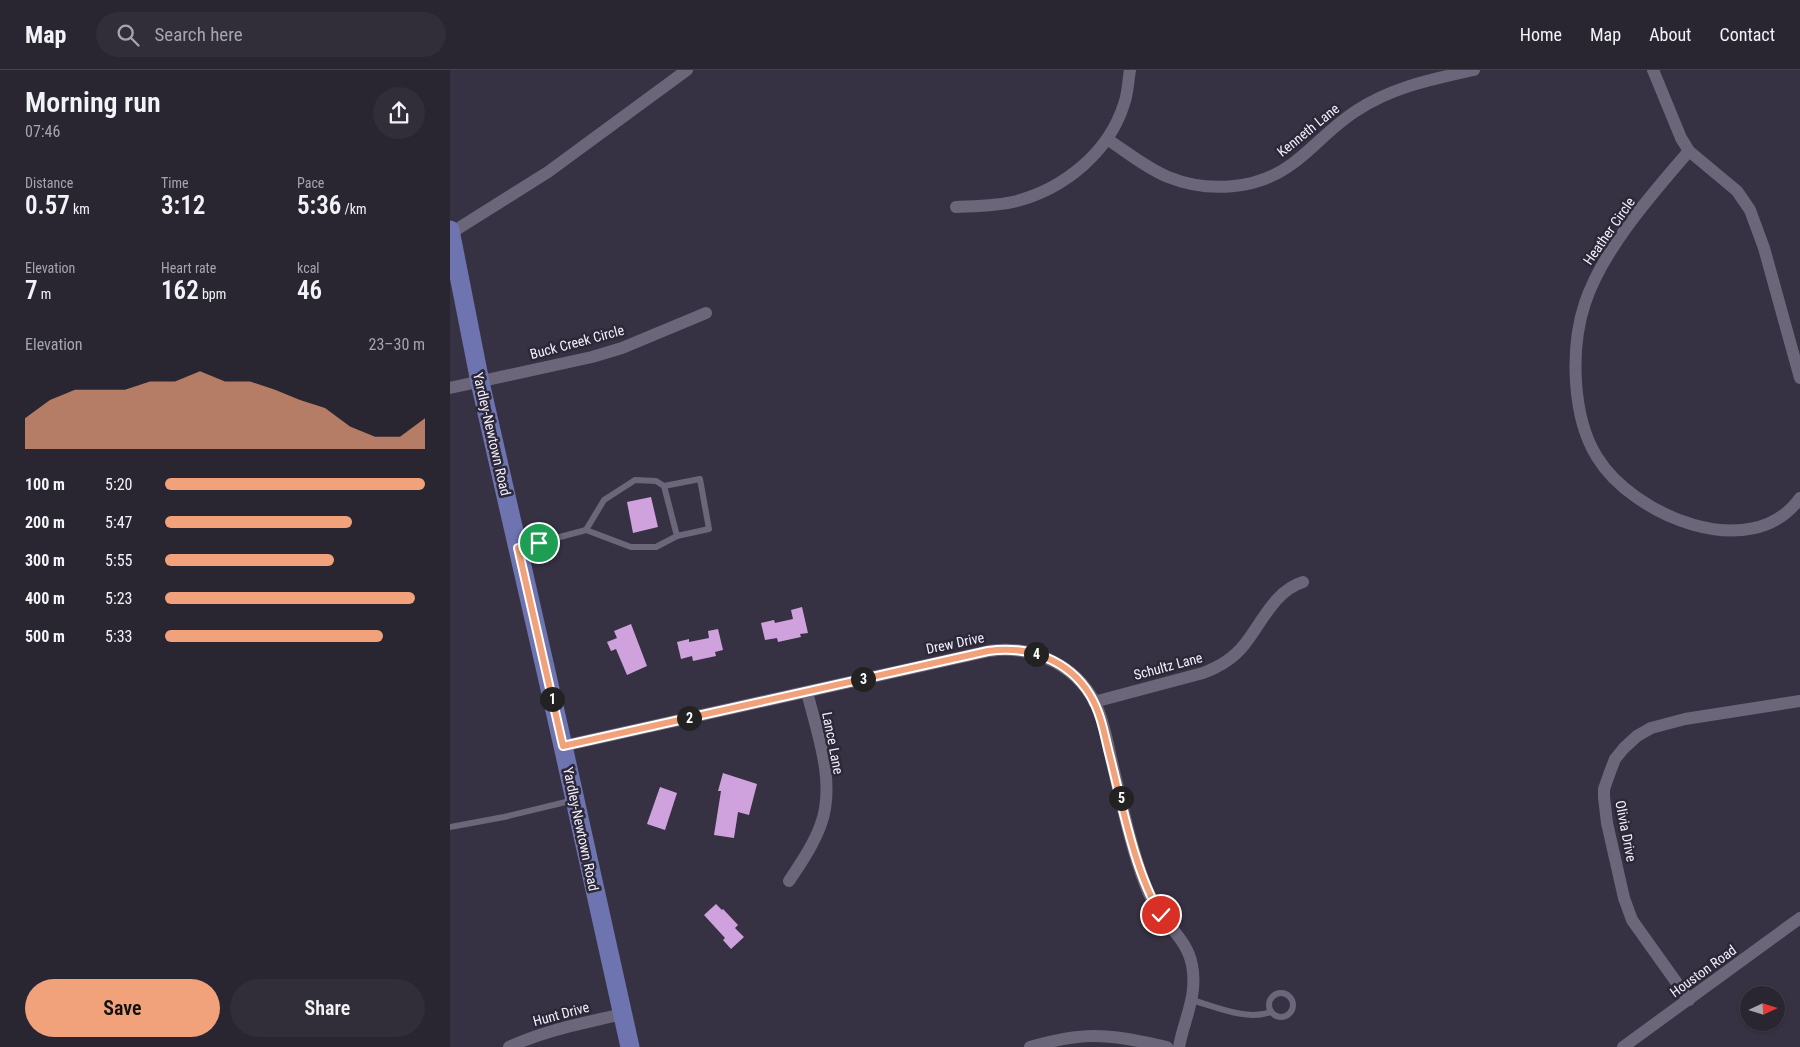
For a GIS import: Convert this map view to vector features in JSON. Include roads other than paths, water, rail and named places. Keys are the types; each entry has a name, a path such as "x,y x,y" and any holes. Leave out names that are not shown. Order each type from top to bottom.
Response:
{"main road":[{"name":"Yardley-Newtown Road","path":"450,232 480,382 630,1047"}],"street":[{"path":"450,232 554,168 687,70"},
{"path":"956,207 1016,201 1051,188 1079,169 1096,153 1107,139 1121,114 1125,102 1130,70"},
{"name":"Kenneth Lane","path":"1107,139 1169,177 1191,184 1232,187 1272,175 1289,166 1356,111 1380,97 1408,86 1474,70"},
{"path":"1654,70 1681,138 1689,151 1737,191 1750,210 1764,248 1800,378"},
{"name":"Heather Circle","path":"1689,151 1625,230 1592,285 1580,326 1576,369 1577,396 1581,422 1597,458 1622,488 1634,498 1678,520 1726,530 1748,529 1777,518 1800,498"},
{"name":"Buck Creek Circle","path":"450,388 622,348 706,312"},
{"name":"Schultz Lane","path":"1094,702 1203,673 1217,667 1232,657 1244,645 1273,604 1293,585 1303,582"},
{"name":"Drew Drive","path":"563,746 988,651 1012,649 1040,655 1054,661 1068,670 1084,686 1094,702 1102,723 1130,833 1145,883 1161,915 1175,930 1189,954 1193,980 1192,1000 1179,1047"},
{"name":"Lance Lane","path":"789,881 809,850 821,825 827,792 826,773 807,692"},
{"name":"Olivia Drive","path":"1689,1000 1632,920 1624,898 1607,823 1604,797 1604,789 1610,772 1624,748 1637,736 1651,728 1685,719 1800,701"},
{"name":"Houston Road","path":"1623,1047 1638,1043 1689,1000 1800,918"},
{"name":"Hunt Drive","path":"509,1047 549,1031 622,1014"},
{"path":"1030,1047 1065,1039 1095,1036 1122,1038 1167,1047"}],"lane":[{"path":"518,548 586,530 631,547 656,547 676,536 709,529 700,479 664,486 656,481 636,480 604,500 586,530"},
{"path":"664,486 676,536"},
{"path":"450,827 504,817 575,800"},
{"path":"1192,1000 1224,1010 1255,1016 1271,1012"}]}
